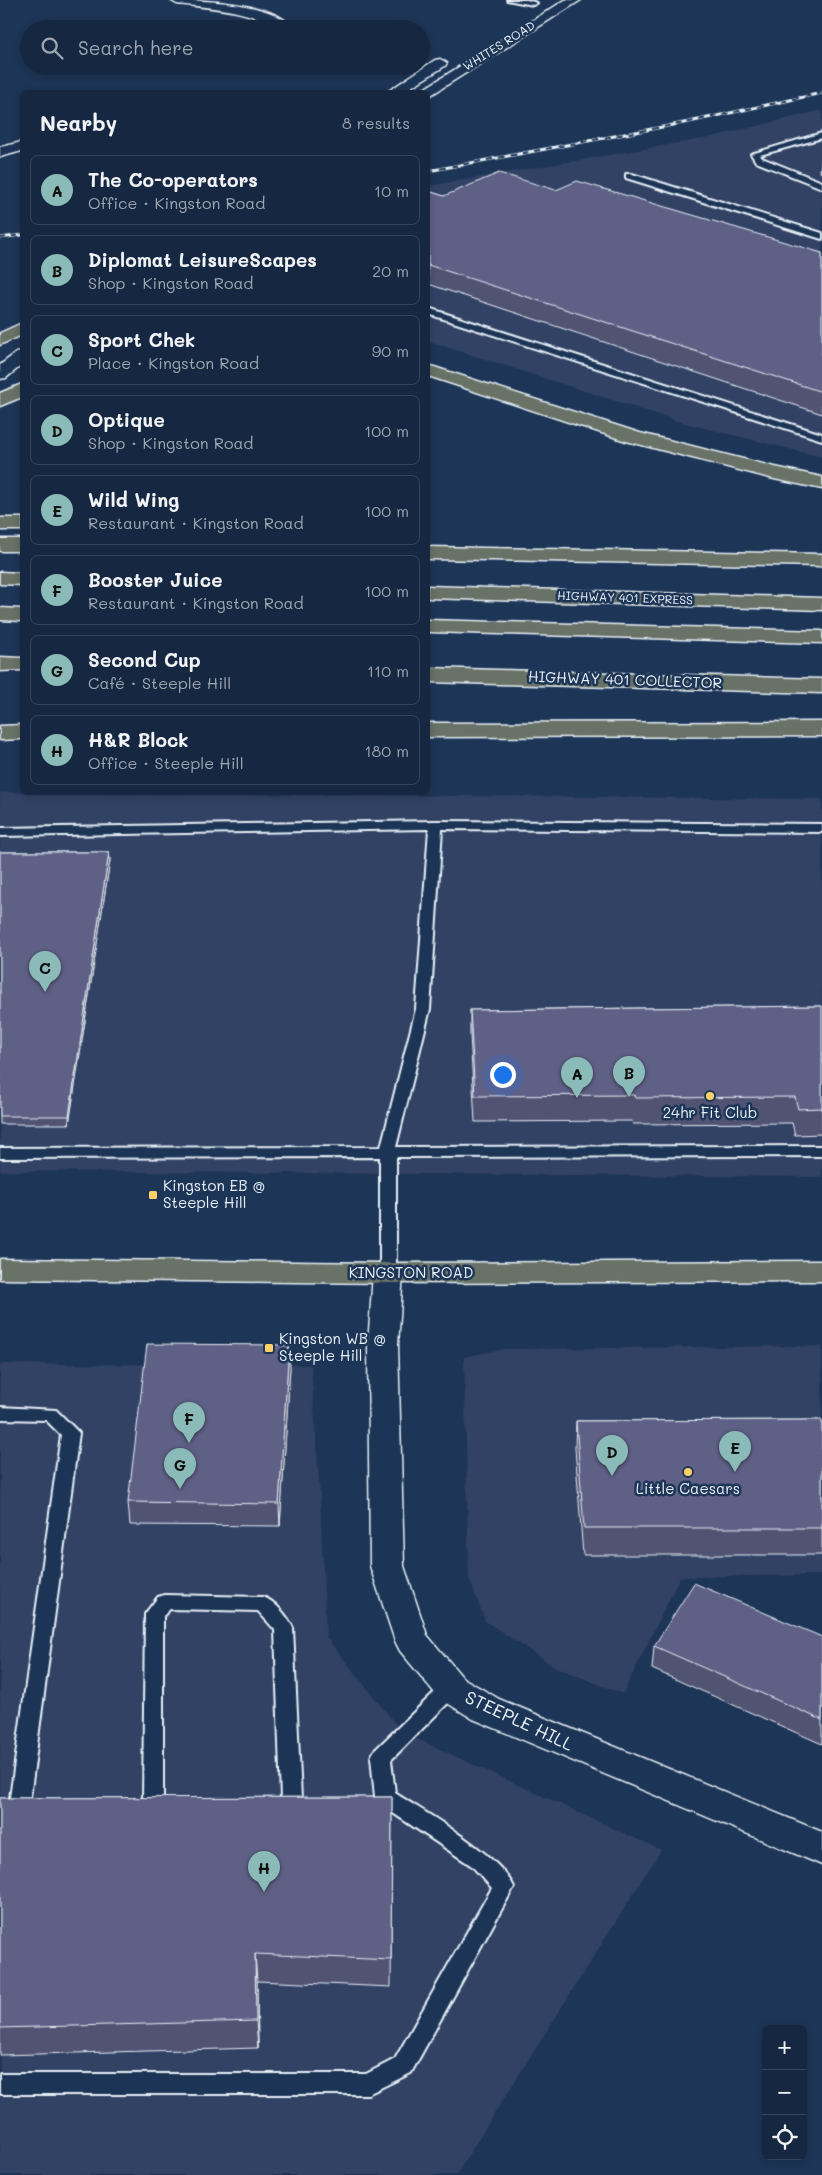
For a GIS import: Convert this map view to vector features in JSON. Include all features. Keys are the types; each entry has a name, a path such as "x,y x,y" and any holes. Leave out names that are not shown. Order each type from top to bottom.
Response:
{"main road":[{"path":"177,0 258,13 276,20"},
{"name":"WHITES ROAD","path":"429,90 574,0"},
{"name":"WHITES ROAD","path":"516,14 535,2"},
{"name":"WHITES ROAD","path":"430,69 451,56"},
{"name":"WHITES ROAD","path":"397,90 421,75"},
{"path":"0,152 20,147"},
{"path":"0,340 20,330"},
{"path":"0,345 20,330"},
{"path":"0,374 20,359"},
{"path":"430,371 633,437 774,473 822,483"},
{"path":"0,400 20,391"},
{"path":"0,524 20,524"},
{"path":"0,545 20,545"},
{"path":"430,553 822,560"},
{"path":"0,578 20,579"},
{"name":"HIGHWAY 401 EXPRESS","path":"430,592 822,604"},
{"path":"0,614 20,615"},
{"path":"430,626 822,637"},
{"path":"0,664 20,664"},
{"name":"HIGHWAY 401 COLLECTOR","path":"430,675 822,686"},
{"path":"430,730 822,729"},
{"path":"0,733 20,732"},
{"name":"KINGSTON ROAD","path":"0,1269 388,1273 822,1271"},
{"name":"STEEPLE HILL","path":"388,1273 383,1345 387,1566 412,1641 450,1688 486,1710 822,1849"}],"lane":[{"path":"511,0 535,2"},
{"path":"822,135 755,154 759,160 822,185"},
{"path":"629,176 822,236"},
{"path":"430,312 822,437"},
{"path":"388,1273 388,1150 423,1009 436,825"},
{"path":"0,832 436,825 822,828"},
{"path":"0,1153 388,1150 822,1150"},
{"path":"0,1413 50,1414 70,1433 19,1805"},
{"path":"153,1803 154,1614 165,1602 263,1604 284,1628 291,1799"},
{"path":"0,2084 368,2084 403,2066 504,1887 479,1860 375,1798 381,1757 450,1688"}],"shaded area":[{"path":"822,110 822,457 684,423 430,342 430,186 708,138"},
{"path":"0,792 20,792 20,795 352,795 822,799 822,1177 0,1171"},
{"path":"822,1346 822,1575 680,1577 623,1694 555,1667 485,1621 469,1578 464,1357 504,1349"},
{"path":"0,1364 311,1365 320,1494 326,1637 402,1732 661,1850 457,2175 0,2175"}],"building":[{"path":"499,173 556,190 577,181 822,253 822,392 430,266 430,192 444,196"},
{"path":"0,852 109,852 69,1116 0,1116"},
{"path":"822,1006 822,1108 798,1109 795,1097 475,1096 470,1010"},
{"path":"147,1344 289,1345 279,1504 128,1502"},
{"path":"822,1420 822,1528 584,1528 576,1421"},
{"path":"694,1583 822,1637 822,1720 654,1646"},
{"path":"392,1797 391,1960 255,1954 256,2021 0,2028 0,1798"}],"railway":[{"path":"430,171 689,122 822,93"},
{"path":"0,238 20,235"}],"place":[{"name":"Sport Chek","path":"45,992"},
{"name":"24hr Fit Club","path":"710,1096"},
{"name":"Diplomat LeisureScapes","path":"629,1097"},
{"name":"The Co-operators","path":"577,1098"},
{"name":"Kingston EB @ Steeple Hill","path":"153,1195"},
{"name":"Kingston WB @ Steeple Hill","path":"269,1348"},
{"name":"Booster Juice","path":"189,1443"},
{"name":"Little Caesars","path":"688,1472"},
{"name":"Wild Wing","path":"735,1472"},
{"name":"Optique","path":"612,1476"},
{"name":"Second Cup","path":"180,1489"},
{"name":"H&R Block","path":"264,1892"}]}
